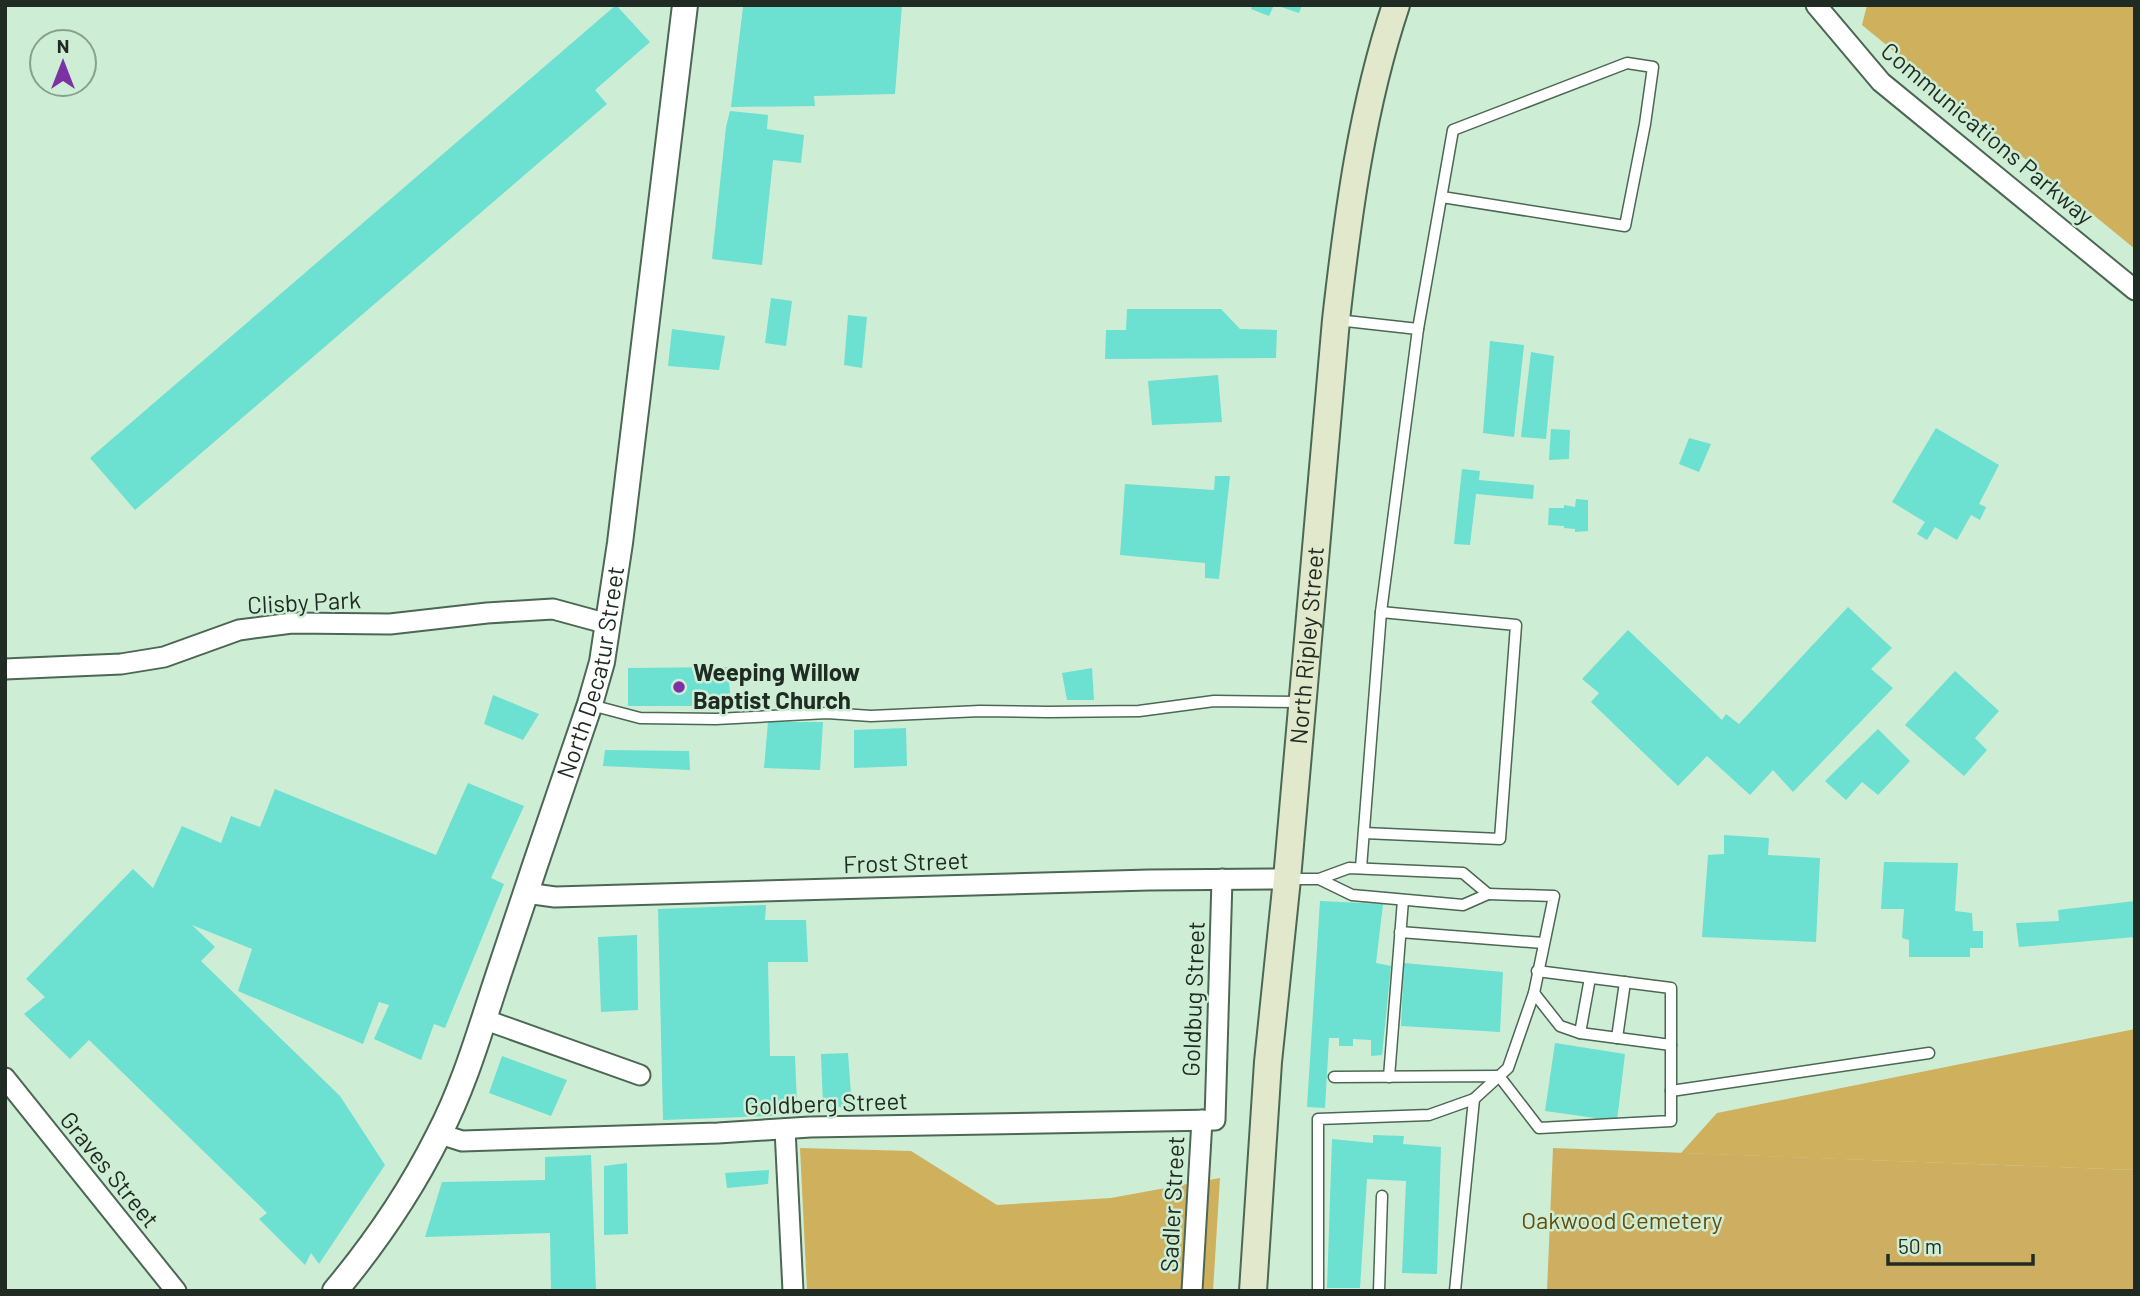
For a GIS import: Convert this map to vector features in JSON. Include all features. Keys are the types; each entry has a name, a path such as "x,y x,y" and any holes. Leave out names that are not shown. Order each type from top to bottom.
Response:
{"main road":[{"name":"North Ripley Street","path":"1253,1291 1268,1062 1287,879 1336,320 1365,120 1396,5"}],"street":[{"name":"North Decatur Street","path":"335,1291 376,1240 408,1191 440,1134 457,1094 602,662 620,543 685,5"},
{"name":"Communications Parkway","path":"1816,5 1881,82 2135,290"},
{"name":"Clisby Park","path":"5,669 121,664 164,657 239,630 292,623 390,624 553,609 608,624"},
{"name":"Frost Street","path":"526,893 555,897 1222,878 1287,879"},
{"name":"Goldbug Street","path":"1209,1120 1222,878"},
{"path":"483,1019 640,1075"},
{"name":"Graves Street","path":"5,1078 176,1291"},
{"name":"Goldberg Street","path":"440,1134 462,1141 810,1126 1209,1120"},
{"name":"Sadler Street","path":"1192,1291 1209,1120"},
{"path":"785,1129 793,1291"}],"lane":[{"path":"1361,868 1381,612 1418,329 1453,130 1628,63 1653,67 1625,226 1442,197"},
{"path":"1336,320 1418,329"},
{"path":"1364,833 1500,839 1516,625 1381,612"},
{"path":"590,704 640,718 716,719 827,713 871,716 980,710 1139,711 1214,701 1303,702"},
{"path":"1287,879 1320,878 1349,868 1463,873 1488,894"},
{"path":"1318,1291 1318,1118 1429,1115 1474,1099 1508,1068 1534,993 1553,896 1488,894 1463,905 1352,895 1320,878"},
{"path":"1390,1077 1403,900"},
{"path":"1400,932 1543,943"},
{"path":"1499,1076 1539,1128 1671,1121 1671,988 1537,971"},
{"path":"1580,1033 1590,978"},
{"path":"1617,1038 1625,982"},
{"path":"1534,993 1560,1026 1580,1033 1671,1045"},
{"path":"1671,1091 1929,1053"},
{"path":"1334,1077 1499,1076"},
{"path":"1455,1291 1474,1099"},
{"path":"1380,1291 1382,1196"}],"green space":[{"name":"Oakwood Cemetery","path":"1553,1148 2135,1170 2135,1291 1547,1291"}],"shaded area":[{"path":"1867,5 2135,5 2135,249 1862,25"},
{"path":"2135,1029 2135,1170 1681,1153 1717,1113"},
{"path":"800,1148 911,1151 997,1205 1111,1198 1220,1178 1213,1291 807,1291"}],"building":[{"path":"616,5 650,42 595,90 607,104 135,510 90,458"},
{"path":"902,5 895,94 814,96 815,106 731,107 743,7"},
{"path":"1252,5 1274,5 1269,16 1251,9"},
{"path":"1275,5 1302,5 1299,13"},
{"path":"730,111 768,115 767,129 804,135 801,163 773,160 762,265 712,259"},
{"path":"771,298 792,301 786,346 765,343"},
{"path":"1127,309 1221,309 1240,329 1277,330 1276,358 1105,359 1106,330 1126,330"},
{"path":"848,315 867,317 862,368 844,365"},
{"path":"672,329 725,336 719,370 668,366"},
{"path":"1490,341 1524,345 1514,437 1483,433"},
{"path":"1531,352 1554,356 1546,439 1521,437"},
{"path":"1218,375 1222,422 1152,425 1148,381"},
{"path":"1936,428 1999,465 1979,504 1986,507 1980,520 1971,515 1957,540 1935,527 1927,540 1917,534 1925,522 1892,502"},
{"path":"1551,429 1570,430 1569,459 1549,460"},
{"path":"1689,438 1711,444 1699,472 1679,464"},
{"path":"1462,469 1480,471 1479,480 1534,485 1533,499 1476,494 1470,545 1454,544"},
{"path":"1215,476 1230,476 1219,579 1205,578 1205,563 1120,555 1125,484 1214,490"},
{"path":"1576,499 1588,500 1588,531 1575,532 1575,529 1564,526 1548,525 1549,508 1564,508 1564,505 1575,507"},
{"path":"1848,607 1892,648 1871,669 1893,688 1793,792 1773,770 1750,795 1707,756 1678,786 1591,702 1599,693 1582,679 1628,630 1722,720 1726,714 1739,724"},
{"name":"Weeping Willow Baptist Church","path":"728,667 731,706 628,706 628,668"},
{"path":"1092,668 1094,700 1067,700 1062,673"},
{"path":"1955,671 1999,711 1975,738 1987,750 1964,776 1905,725"},
{"path":"493,695 539,714 523,740 484,724"},
{"path":"768,722 823,722 820,770 764,768"},
{"path":"906,728 907,766 854,768 854,730"},
{"path":"1878,729 1910,761 1878,795 1862,782 1846,800 1825,781"},
{"path":"605,750 689,751 690,770 603,766"},
{"path":"468,783 524,806 491,878 504,884 445,1028 434,1024 421,1060 374,1039 389,1005 379,1002 363,1044 238,991 252,949 192,925 215,947 201,961 340,1096 385,1165 319,1264 311,1253 305,1265 259,1219 267,1213 89,1040 70,1059 24,1014 45,997 26,979 133,869 153,888 182,826 221,843 231,816 260,827 275,789 436,855"},
{"path":"1724,835 1769,838 1768,855 1820,858 1816,942 1702,937 1708,855 1724,854"},
{"path":"1884,862 1958,863 1955,911 1972,913 1973,931 1983,931 1983,948 1970,948 1970,957 1909,957 1909,940 1902,938 1904,909 1881,909"},
{"path":"1320,901 1383,904 1376,963 1391,966 1382,1055 1371,1056 1371,1040 1353,1039 1353,1046 1339,1046 1339,1038 1329,1038 1325,1108 1307,1107"},
{"path":"2135,901 2135,937 2019,947 2016,923 2059,921 2058,910"},
{"path":"766,905 765,920 806,920 808,962 768,962 770,1056 795,1056 797,1105 773,1106 772,1116 663,1120 658,909"},
{"path":"637,935 638,1010 601,1012 598,937"},
{"path":"1404,963 1503,972 1500,1032 1401,1026"},
{"path":"1555,1043 1625,1054 1617,1121 1545,1111"},
{"path":"848,1053 852,1108 823,1106 821,1054"},
{"path":"502,1056 567,1080 551,1116 489,1093"},
{"path":"1373,1135 1404,1136 1403,1144 1441,1147 1437,1274 1402,1273 1406,1181 1367,1179 1360,1288 1327,1288 1332,1139 1373,1143"},
{"path":"591,1155 596,1291 551,1291 550,1233 425,1237 442,1182 545,1180 545,1157"},
{"path":"627,1163 628,1234 604,1235 604,1166"},
{"path":"769,1170 768,1184 727,1188 725,1173"}],"place":[{"name":"Weeping Willow Baptist Church","path":"679,687"}]}
